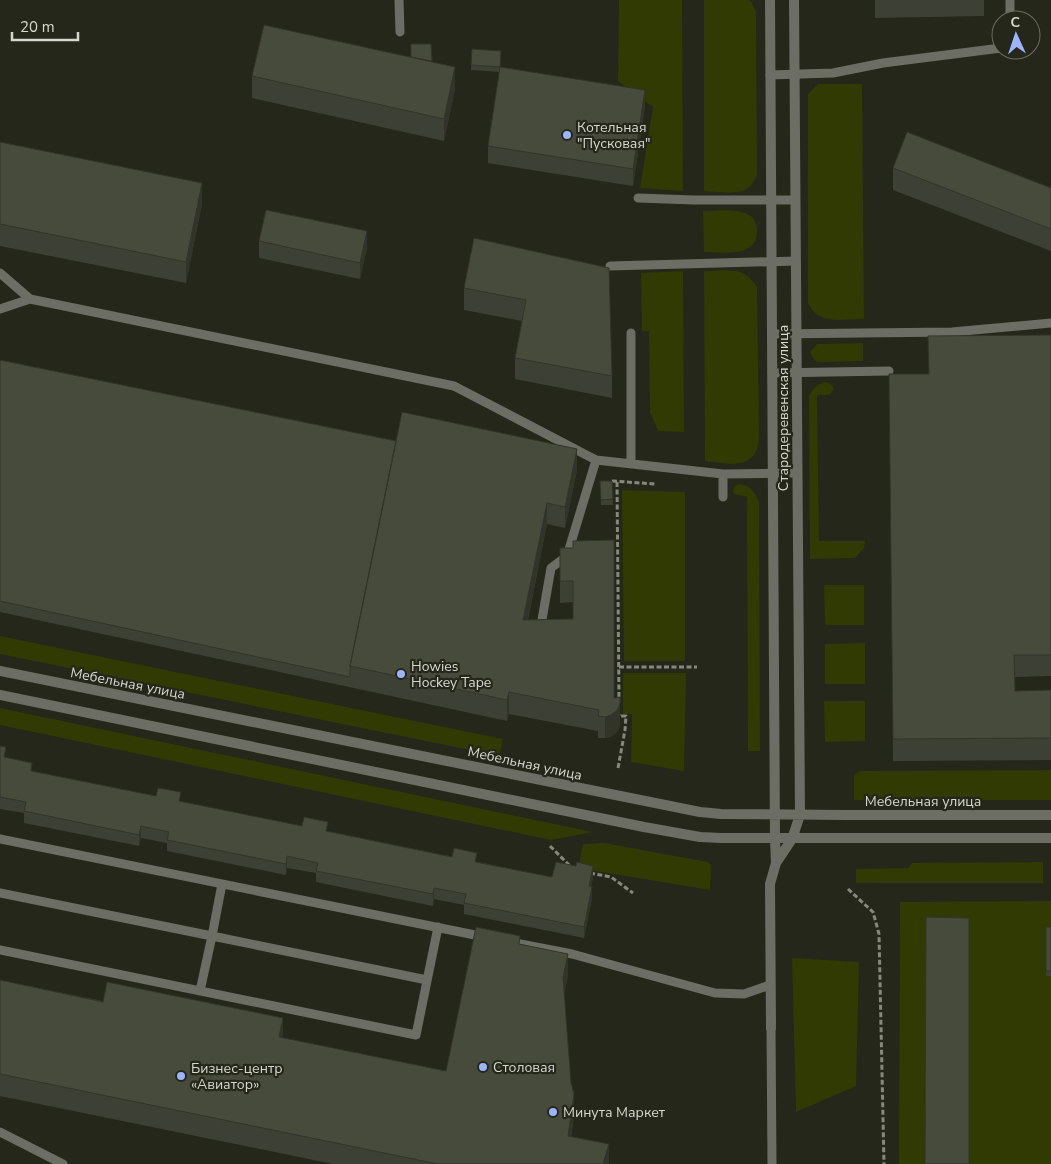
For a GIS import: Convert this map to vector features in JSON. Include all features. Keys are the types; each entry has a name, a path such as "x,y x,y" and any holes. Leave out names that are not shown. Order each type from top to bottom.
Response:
{"street":[{"name":"Стародеревенская улица","path":"770,0 776,863"},
{"name":"Стародеревенская улица","path":"776,863 792,839 800,815 794,0"},
{"name":"Мебельная улица","path":"0,671 682,810 721,814 775,815 1051,815"},
{"path":"0,696 678,834 721,838 775,839 1051,838"},
{"path":"770,1028 770,884 776,863"}],"lane":[{"path":"399,0 400,32"},
{"path":"770,74 833,73 882,64 991,49"},
{"path":"638,198 795,200"},
{"path":"610,266 796,261"},
{"path":"0,274 30,298 454,386 596,460 724,474 797,473"},
{"path":"0,309 30,298"},
{"path":"772,334 952,332 1051,323"},
{"path":"631,333 631,464"},
{"path":"772,373 889,371"},
{"path":"540,633 551,568 567,556 596,460"},
{"path":"723,497 724,474"},
{"path":"0,839 572,954 715,993 744,994 770,985"},
{"path":"200,991 222,884"},
{"path":"0,893 427,980"},
{"path":"0,950 416,1035 438,927"},
{"path":"770,1028 772,1164"},
{"path":"0,1132 63,1164"}],"path":[{"path":"617,482 619,716 626,716 618,768"},
{"path":"619,667 697,667"},
{"path":"550,846 574,869"},
{"path":"583,871 611,877 633,893"},
{"path":"848,889 873,912 879,934 884,1164"}],"green space":[{"path":"619,0 682,0 683,191 640,188 653,107 618,81"},
{"path":"704,0 749,0 756,12 757,175 753,183 742,191 728,193 704,191"},
{"path":"818,84 862,84 864,319 831,320 824,318 818,315 808,303 808,94"},
{"path":"731,210 751,216 757,227 756,239 752,245 738,252 704,252 703,211"},
{"path":"727,270 741,272 752,280 757,287 759,440 752,457 739,463 705,461 704,271"},
{"path":"683,271 684,432 658,431 650,412 649,331 642,331 641,273"},
{"path":"863,343 863,361 817,362 810,352 817,344"},
{"path":"824,382 830,384 834,389 829,395 817,395 819,541 865,541 864,548 855,558 810,559 809,396 815,387"},
{"path":"739,484 752,490 759,502 760,751 748,751 747,497 734,494 735,486"},
{"path":"622,490 685,492 685,661 624,661"},
{"path":"824,585 864,585 864,625 825,625"},
{"path":"0,636 503,739 499,756 0,654"},
{"path":"865,643 865,684 825,684 825,644"},
{"path":"623,673 686,673 684,771 631,762 632,714 623,714"},
{"path":"824,701 865,701 865,741 825,742"},
{"path":"0,708 593,832 551,840 0,725"},
{"path":"1051,770 1051,800 854,800 854,775 859,771"},
{"path":"604,843 708,862 711,865 710,890 578,868 583,844"},
{"path":"1043,862 1043,883 856,883 856,869 908,868 912,863"},
{"path":"1051,901 1051,1164 899,1164 900,902"},
{"path":"792,958 859,962 856,1086 796,1112"}],"building":[{"path":"264,25 455,67 444,119 252,76"},
{"path":"411,44 431,44 432,61 411,57"},
{"path":"472,49 501,51 500,67 471,65"},
{"name":"Котельная \"Пусковая\"","path":"500,67 645,90 633,169 488,146"},
{"path":"907,132 1051,188 1051,229 893,168"},
{"path":"0,142 202,183 186,262 0,224"},
{"path":"266,210 367,231 360,263 259,241"},
{"path":"474,238 609,268 612,376 515,358 526,300 464,288"},
{"path":"1051,335 1051,655 1014,655 1015,691 1051,690 1051,738 893,739 889,374 929,374 928,336"},
{"path":"0,360 396,441 350,666 350,677 0,601"},
{"path":"402,412 577,449 565,507 547,503 523,620 573,619 573,581 560,581 560,548 573,548 573,541 614,540 614,698 620,697 620,704 611,715 605,717 598,716 599,710 509,692 507,700 350,666"},
{"path":"600,481 612,481 613,499 601,500"},
{"path":"0,746 6,747 4,757 32,763 31,771 156,796 158,788 181,792 179,801 302,826 304,817 328,822 326,831 452,857 454,848 477,853 475,862 552,877 556,862 576,866 577,862 593,866 589,886 592,887 584,927 464,903 466,894 434,888 433,894 316,871 318,863 287,856 286,864 167,840 169,832 141,826 139,835 24,811 26,802 0,797"},
{"path":"926,917 969,918 969,1164 925,1164"},
{"path":"476,927 520,936 519,944 568,954 563,977 571,1083 574,1094 568,1136 609,1144 603,1164 438,1164 0,1074 0,980 103,1002 107,982 283,1018 279,1037 446,1071"},
{"path":"1046,927 1051,927 1051,971 1046,971"}],"place":[{"name":"Котельная \"Пусковая\"","path":"567,135"},
{"name":"Howies Hockey Tape","path":"401,674"},
{"name":"Столовая","path":"483,1067"},
{"name":"Бизнес-центр «Авиатор»","path":"181,1076"},
{"name":"Минута Маркет","path":"553,1112"}]}
